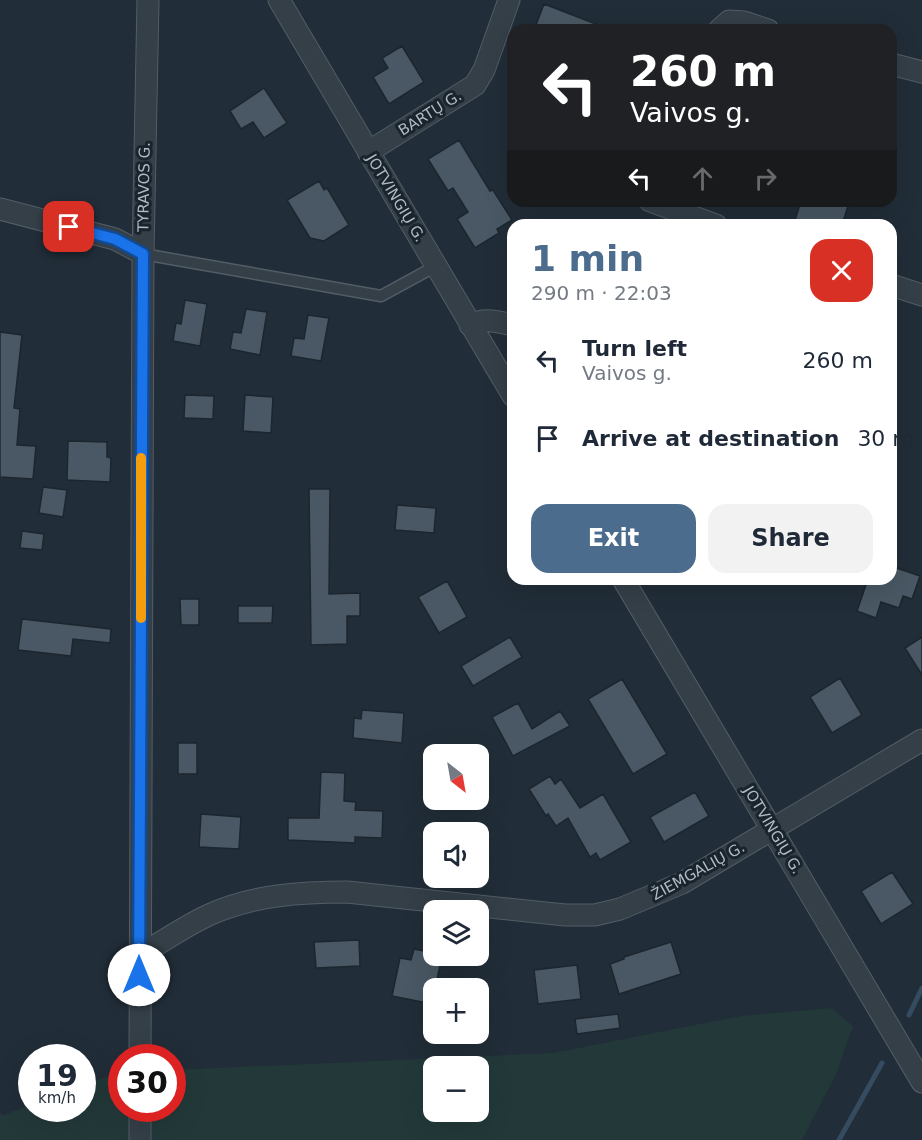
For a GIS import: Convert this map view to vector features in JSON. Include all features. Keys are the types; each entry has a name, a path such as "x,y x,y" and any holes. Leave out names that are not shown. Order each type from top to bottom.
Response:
{"street":[{"name":"TYRAVOS G.","path":"140,1044 143,254 147,0"},
{"name":"JOTVINGIŲ G.","path":"279,0 507,386"},
{"name":"BARTŲ G.","path":"368,152 475,85 484,70 509,0"},
{"path":"726,24 729,21 750,24"},
{"path":"897,66 922,72"},
{"path":"666,207 700,219"},
{"path":"0,209 115,239 143,254"},
{"path":"897,287 922,295"},
{"path":"470,325 479,320 507,324"},
{"name":"JOTVINGIŲ G.","path":"626,585 922,1082"},
{"name":"ŽIEMGALIŲ G.","path":"139,955 212,914 275,896 313,892 347,892 565,915 595,915 641,901 682,883 922,740"},
{"path":"140,1122 140,1140"}],"lane":[{"path":"143,254 381,296 436,266"}],"green space":[{"path":"832,1008 853,1026 836,1074 802,1140 0,1140 0,1114 4,1115 18,1109 18,1122 96,1122 96,1081 108,1076 108,1122 186,1122 186,1069 423,1059 423,1122 489,1122 489,1056 486,1056 553,1053 741,1016"}],"building":[{"path":"544,4 596,24 536,24"},
{"path":"402,46 424,82 389,104 373,77 388,68 382,58"},
{"path":"264,88 287,123 264,138 253,122 241,129 230,111"},
{"path":"459,140 490,191 493,190 511,219 507,219 507,223 497,229 499,233 475,248 457,219 468,212 453,188 448,191 428,159"},
{"path":"319,181 324,190 327,188 349,225 324,241 310,238 287,200"},
{"path":"799,207 848,207 844,219 795,219"},
{"path":"185,300 207,304 200,346 173,341 176,323 181,324"},
{"path":"246,309 267,312 260,355 230,349 233,332 241,333"},
{"path":"308,315 329,318 321,361 291,356 294,338 304,339"},
{"path":"0,332 22,335 14,408 20,409 17,445 36,446 33,479 0,477"},
{"path":"185,395 214,396 213,419 184,418"},
{"path":"245,395 273,397 271,433 243,431"},
{"path":"68,441 107,442 107,457 111,458 110,482 67,480"},
{"path":"43,487 67,490 63,517 39,513"},
{"path":"309,489 330,489 329,594 360,593 360,616 347,616 347,644 311,645"},
{"path":"397,505 436,508 434,533 395,530"},
{"path":"22,531 44,534 42,550 20,548"},
{"path":"897,568 920,576 912,599 903,596 899,608 881,602 876,618 857,611 866,585 897,585"},
{"path":"447,581 467,617 439,633 418,597"},
{"path":"180,599 199,599 199,625 181,625"},
{"path":"238,606 273,606 272,623 238,623"},
{"path":"22,619 111,629 110,643 73,639 71,656 18,650"},
{"path":"510,637 522,657 473,686 461,666"},
{"path":"922,637 922,675 905,648"},
{"path":"840,678 862,715 832,733 810,697"},
{"path":"622,679 667,754 633,774 588,699"},
{"path":"518,703 532,729 560,711 570,726 513,756 492,717"},
{"path":"362,710 404,713 402,743 353,738 354,718 361,719"},
{"path":"178,743 197,743 197,774 178,774"},
{"path":"321,772 345,773 344,801 356,802 355,810 383,811 382,838 355,837 355,843 288,840 288,818 319,818"},
{"path":"550,776 555,784 561,779 580,808 603,794 631,842 600,860 596,853 590,857 568,818 556,826 548,814 546,816 529,789"},
{"path":"695,792 709,816 664,842 650,817"},
{"path":"201,814 241,817 239,849 199,847"},
{"path":"892,872 913,904 881,924 861,891"},
{"path":"359,940 360,966 316,968 314,942"},
{"path":"671,942 681,974 619,994 610,964 624,957"},
{"path":"414,949 423,951 423,966 440,966 437,978 423,978 423,1002 392,996 400,958 411,960"},
{"path":"577,965 581,999 538,1004 534,970"},
{"path":"618,1014 620,1028 577,1034 575,1019"}],"waterway":[{"path":"909,1015 922,988"},
{"path":"839,1140 882,1063"}],"slow traffic":[{"path":"141,458 141,618"}],"route":[{"path":"69,227 115,239 143,254 139,975"}]}
